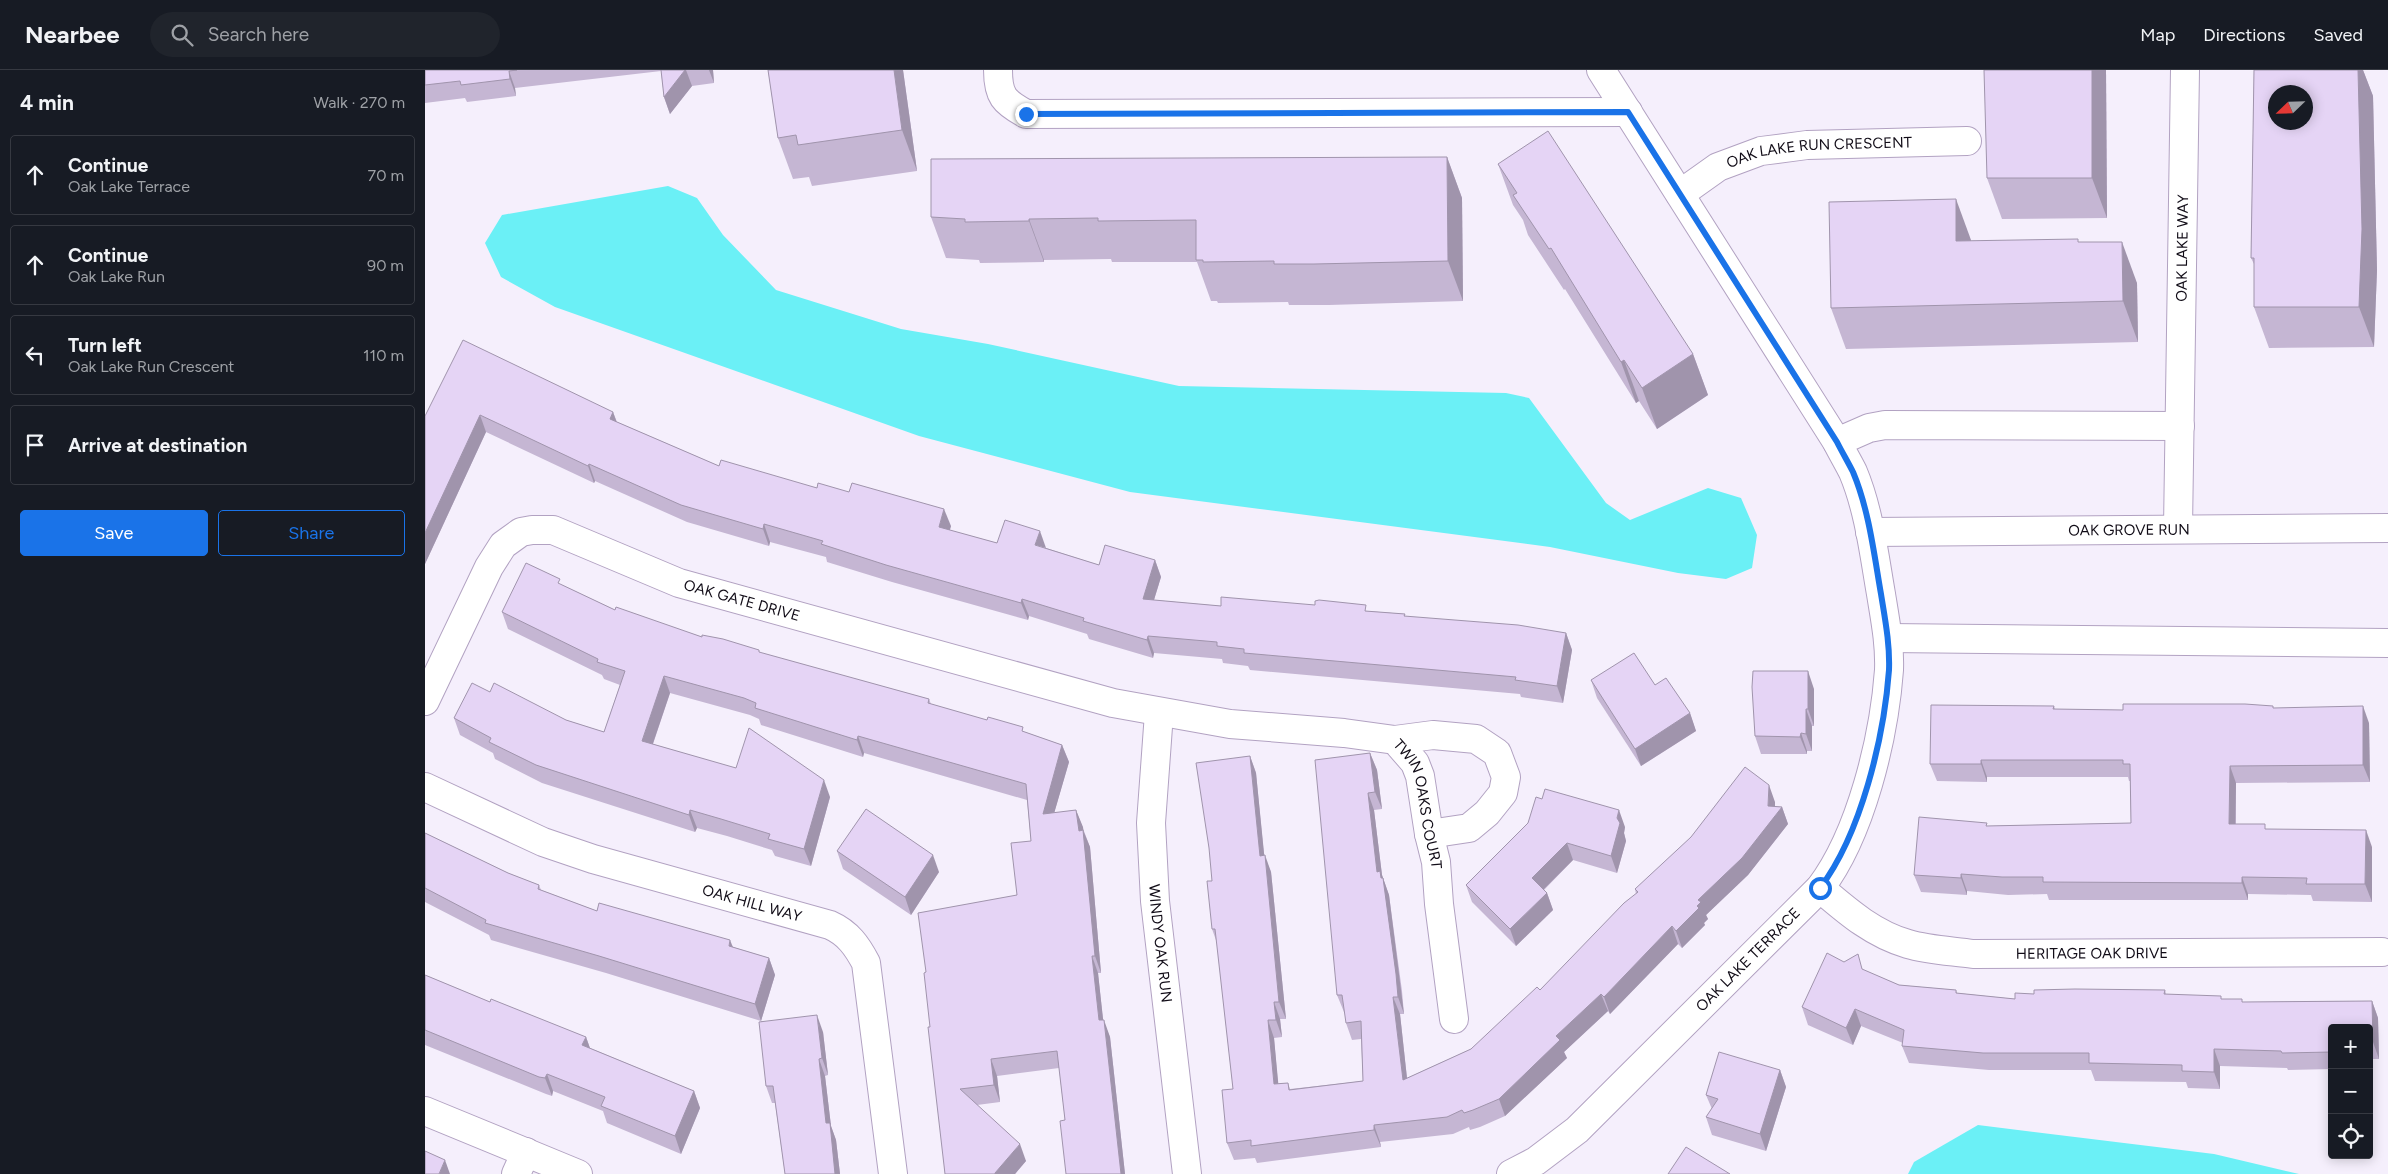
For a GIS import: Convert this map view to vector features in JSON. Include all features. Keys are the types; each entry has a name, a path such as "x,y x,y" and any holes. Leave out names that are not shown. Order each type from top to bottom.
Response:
{"street":[{"path":"998,70 1001,94 1008,104 1026,114 1628,112"},
{"name":"OAK LAKE TERRACE","path":"1511,1174 1536,1161 1577,1130 1820,888 1834,870 1858,816 1875,756 1889,670 1888,638 1871,532 1853,473 1837,442 1601,70"},
{"name":"OAK LAKE WAY","path":"2178,528 2185,70"},
{"name":"OAK LAKE RUN CRESCENT","path":"1680,194 1719,167 1761,151 1807,145 1967,141"},
{"path":"1837,442 1869,428 1885,425 2180,426"},
{"name":"OAK GROVE RUN","path":"1871,532 2178,528 2388,528"},
{"name":"OAK GATE DRIVE","path":"425,701 489,567 503,545 521,532 553,530 679,583 1113,703 1159,713"},
{"path":"1888,638 2388,643"},
{"name":"TWIN OAKS COURT","path":"1159,713 1230,724 1344,733 1395,740 1415,763 1421,776 1429,834 1436,862 1439,904 1454,1019"},
{"name":"WINDY OAK RUN","path":"1159,713 1151,823 1155,900 1187,1174"},
{"path":"1395,740 1433,735 1476,739 1497,753 1507,777 1503,793 1487,813 1469,828 1429,834"},
{"name":"OAK HILL WAY","path":"425,787 543,842 593,859 830,925 843,931 857,946 867,963 893,1174"},
{"name":"HERITAGE OAK DRIVE","path":"1820,888 1855,918 1880,933 1909,944 1973,954 2382,952"},
{"path":"425,1111 521,1163 578,1174"}],"water":[{"path":"668,186 697,198 723,235 776,290 901,329 988,344 1179,386 1506,393 1529,398 1606,503 1630,520 1708,488 1741,498 1757,535 1752,568 1726,579 1678,573 1550,547 1130,492 919,436 555,307 501,277 485,243 502,215"},
{"path":"1978,1125 2214,1154 2299,1174 1908,1174 1914,1162"}],"building":[{"path":"425,70 517,70 509,71 510,79 461,85 460,81 425,85"},
{"path":"661,70 685,70 664,97"},
{"path":"768,70 894,70 902,130 798,145 796,135 778,138"},
{"path":"1984,70 2092,70 2092,178 1987,178"},
{"path":"2254,70 2358,70 2362,229 2359,307 2254,307 2254,258 2251,258"},
{"path":"1548,131 1693,354 1642,388 1624,360 1621,362 1551,248 1549,249 1513,195 1517,193 1498,164"},
{"path":"1447,157 1448,261 1314,264 1274,264 1274,261 1203,262 1203,260 1196,260 1196,220 1098,221 1098,218 965,222 965,219 931,217 931,159"},
{"path":"1956,199 1956,241 2078,239 2078,242 2122,242 2123,301 1831,308 1829,202"},
{"path":"463,340 613,412 610,419 719,466 721,460 817,488 818,483 849,492 852,483 944,509 939,527 997,543 1005,520 1040,531 1035,545 1099,565 1105,545 1155,560 1143,599 1221,606 1221,597 1315,605 1315,601 1319,600 1366,605 1365,611 1518,625 1566,633 1557,686 1515,680 1516,677 1244,653 1244,649 1217,646 1217,642 1148,636 1147,640 1083,621 1084,618 1022,599 1021,603 886,565 821,544 823,541 764,524 763,529 681,505 589,464 588,466 480,415 425,533 425,416"},
{"path":"526,563 560,579 558,583 615,610 616,607 702,637 702,635 723,639 759,650 759,652 929,699 928,703 987,720 988,717 1023,727 1022,731 1062,745 1043,814 1076,810 1079,831 1083,830 1095,956 1092,956 1099,1020 1104,1020 1121,1174 1066,1174 1060,1121 1065,1120 1057,1051 991,1059 994,1085 960,1089 1020,1144 995,1174 945,1174 928,1027 930,1027 924,973 926,972 918,913 1017,895 1011,843 1031,841 1026,784 858,736 857,740 755,708 756,703 744,698 664,676 642,741 736,768 749,728 824,780 804,849 768,839 770,834 690,810 689,815 536,765 489,742 491,738 454,718 472,683 490,692 494,683 566,720 604,732 625,671 597,662 598,659 502,612"},
{"path":"1634,653 1655,685 1666,678 1690,713 1635,749 1591,680"},
{"path":"1753,671 1808,671 1806,734 1801,733 1800,737 1755,736"},
{"path":"2123,704 2245,704 2273,706 2273,708 2363,706 2363,765 2230,766 2229,824 2265,824 2265,829 2366,830 2365,884 2306,884 2307,878 2242,877 2242,883 2043,882 2043,877 1961,874 1961,878 1914,875 1919,817 1987,823 1986,826 2131,823 2130,764 2123,764 2123,760 1981,760 1981,764 1930,764 1931,705 2054,706 2053,709 2123,710"},
{"path":"1370,753 1375,792 1368,793 1377,872 1380,871 1381,878 1383,878 1396,974 1398,997 1393,997 1403,1080 1471,1049 1537,987 1540,990 1624,903 1638,892 1635,889 1691,837 1745,767 1769,785 1768,806 1782,807 1742,858 1698,900 1701,902 1697,906 1699,908 1676,931 1672,926 1604,997 1601,994 1556,1036 1560,1040 1499,1099 1464,1113 1462,1110 1447,1117 1374,1125 1374,1130 1251,1146 1251,1140 1227,1143 1222,1090 1233,1089 1215,929 1212,929 1207,881 1212,881 1209,848 1196,763 1250,756 1260,856 1265,855 1279,1002 1274,1002 1276,1020 1268,1020 1274,1084 1288,1083 1289,1090 1363,1081 1361,1021 1346,1023 1342,995 1337,995 1315,760"},
{"path":"1545,789 1619,810 1617,818 1620,823 1611,856 1567,843 1532,878 1547,893 1510,929 1466,885 1528,823 1536,797 1542,799"},
{"path":"866,809 933,855 905,897 837,851"},
{"path":"425,833 508,873 539,885 538,889 597,911 599,903 730,940 729,946 769,958 755,1004 485,923 486,920 425,888"},
{"path":"1827,953 1844,962 1858,954 1862,969 1899,985 1956,990 1956,993 2015,999 2015,993 2034,994 2034,990 2165,990 2164,994 2221,996 2221,999 2242,999 2242,1002 2372,1001 2373,1024 2328,1024 2328,1052 2282,1053 2281,1051 2214,1049 2214,1072 2182,1071 2182,1065 2089,1063 2089,1053 1983,1053 1902,1046 1904,1030 1855,1009 1846,1028 1802,1007"},
{"path":"425,975 490,1002 491,999 586,1037 582,1045 694,1091 675,1136 601,1106 605,1097 547,1074 545,1078 539,1077 425,1030"},
{"path":"817,1015 822,1058 819,1059 826,1123 830,1123 835,1174 785,1174 773,1086 766,1086 759,1022"},
{"path":"1719,1052 1780,1070 1760,1134 1706,1117 1718,1099 1706,1095"},
{"path":"1686,1147 1730,1174 1668,1174"},
{"path":"425,1151 445,1160 439,1174 425,1174"}],"route":[{"path":"1026,114 1628,112 1837,442 1853,473 1871,532 1888,638 1889,670 1875,756 1858,816 1834,870 1820,888"}]}
